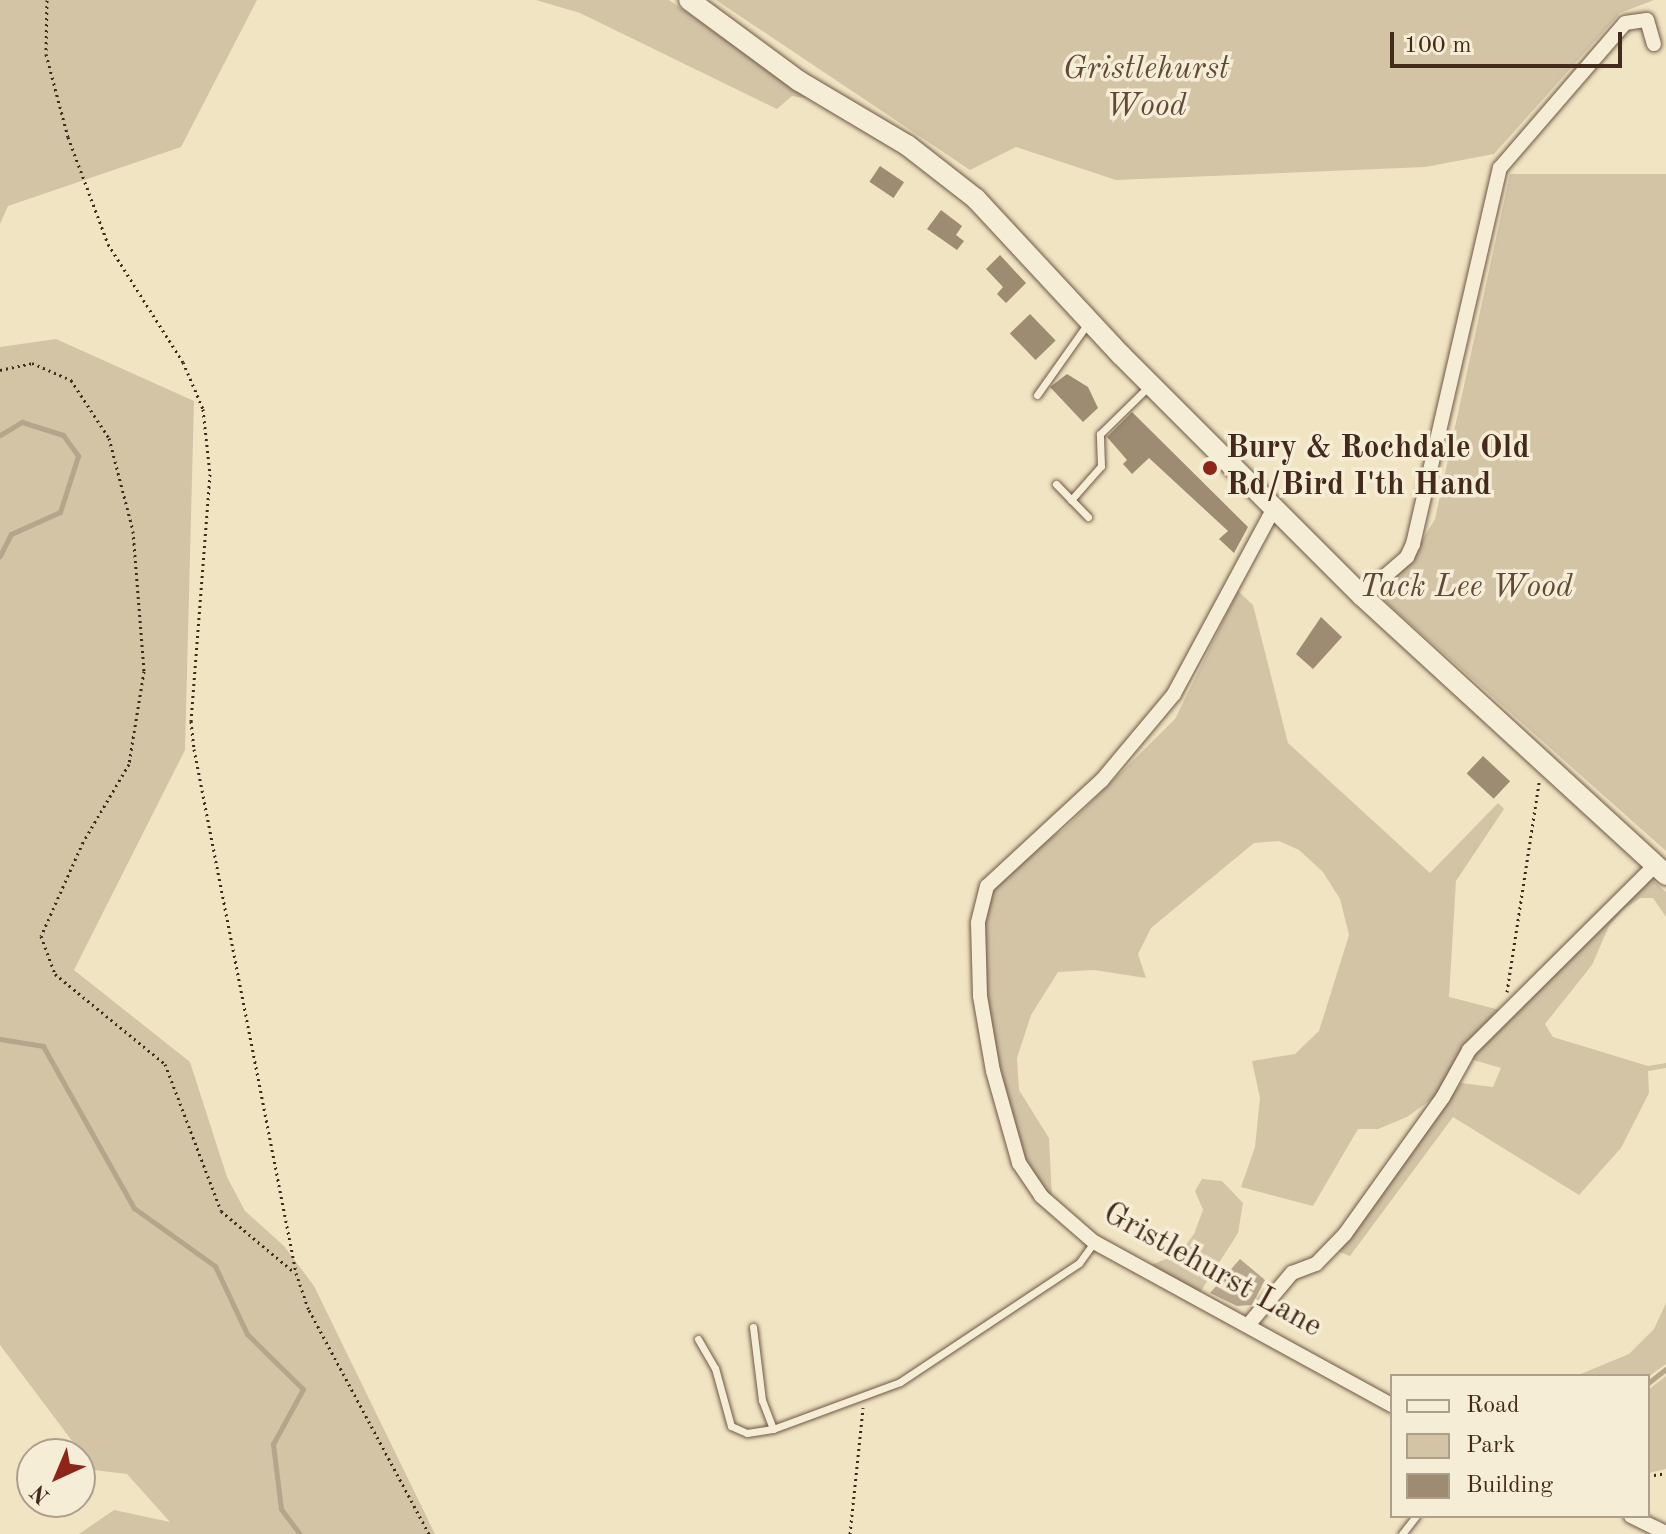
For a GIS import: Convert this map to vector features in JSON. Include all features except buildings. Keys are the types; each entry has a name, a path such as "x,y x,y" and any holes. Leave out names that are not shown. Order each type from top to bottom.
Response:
{"main road":[{"path":"689,0 799,81 943,171 976,199 1151,385 1362,596 1660,870"}],"street":[{"path":"1362,596 1407,557 1413,544 1500,168 1625,23 1647,20 1654,44"},
{"name":"Gristlehurst Lane","path":"1274,508 1174,694 1102,780 998,873 981,901 980,996 993,1071 1019,1163 1041,1196 1094,1242 1249,1324 1390,1404"},
{"path":"1249,1324 1292,1273 1316,1264 1345,1234 1443,1097 1469,1050 1660,870"},
{"path":"1635,1518 1666,1533"}],"lane":[{"path":"1037,395 1090,321"},
{"path":"1071,500 1101,466 1100,434 1151,385"},
{"path":"1056,484 1088,517"},
{"path":"698,1339 715,1368 731,1426 747,1433 773,1429 863,1400 900,1382 1079,1263 1094,1242"},
{"path":"753,1327 762,1400 773,1429"},
{"path":"1402,1534 1414,1518"}],"path":[{"path":"47,0 46,54 68,137 108,244 183,362 203,409 210,474 191,721 194,749 296,1273 309,1310 429,1534"},
{"path":"0,370 32,363 71,380 109,438 133,531 144,671 129,764 83,842 41,936 55,974 165,1064 221,1211 296,1273"},
{"path":"1503,1018 1537,784 1549,770"},
{"path":"850,1534 863,1400"}],"green space":[{"path":"0,0 257,0 181,147 8,206 0,224"},
{"path":"536,0 669,0 811,99 792,96 777,109 580,13"},
{"name":"Gristlehurst Wood","path":"716,0 1654,0 1620,13 1494,154 1425,167 1116,180 1016,147 970,170"},
{"name":"Tack Lee Wood","path":"1510,174 1666,174 1666,851 1378,595 1411,559 1435,519"},
{"path":"56,339 194,401 185,750 74,970 190,1062 227,1177 245,1211 284,1246 314,1286 435,1534 79,1534 114,1510 170,1522 127,1474 96,1470 96,1438 70,1438 0,1345 0,347"},
{"path":"1238,591 1253,605 1288,743 1430,873 1498,803 1504,809 1456,881 1449,997 1504,1011 1440,1093 1407,1117 1378,1129 1358,1129 1313,1206 1241,1187 1255,1147 1260,1098 1252,1061 1295,1054 1319,1031 1349,935 1340,899 1323,872 1299,850 1279,841 1254,843 1151,928 1138,954 1146,978 1094,970 1058,972 1031,1015 1017,1058 1019,1090 1049,1138 1052,1198 1028,1171 1014,1130 986,1004 981,944 985,905 999,880 1029,851 1063,830 1175,719"},
{"path":"1650,878 1666,892 1666,917 1653,898 1640,898 1623,910 1609,926 1592,965 1545,1024 1553,1037 1648,1066 1666,1063 1666,1068 1648,1071 1649,1093 1621,1148 1579,1195 1453,1117 1350,1256 1335,1250 1461,1083 1493,1087 1501,1068 1470,1059 1477,1048"},
{"path":"1202,1179 1222,1181 1243,1203 1238,1233 1199,1294 1149,1266 1180,1253 1194,1234 1203,1210 1195,1191"},
{"path":"1666,1303 1666,1364 1650,1376 1581,1374 1629,1354 1654,1329"},
{"path":"1666,1376 1666,1469 1650,1473 1650,1388"}],"shaded area":[{"path":"1240,1259 1265,1280 1252,1305 1237,1306 1210,1293"}],"waterway":[{"path":"0,435 22,422 63,435 78,456 60,512 11,534 0,556"},
{"path":"0,1039 43,1046 134,1208 215,1266 247,1334 303,1389 273,1444 281,1509 300,1534"},
{"path":"1650,1381 1666,1369"}],"place":[{"name":"Bury & Rochdale Old Rd/Bird I'th Hand","path":"1210,468"}]}
